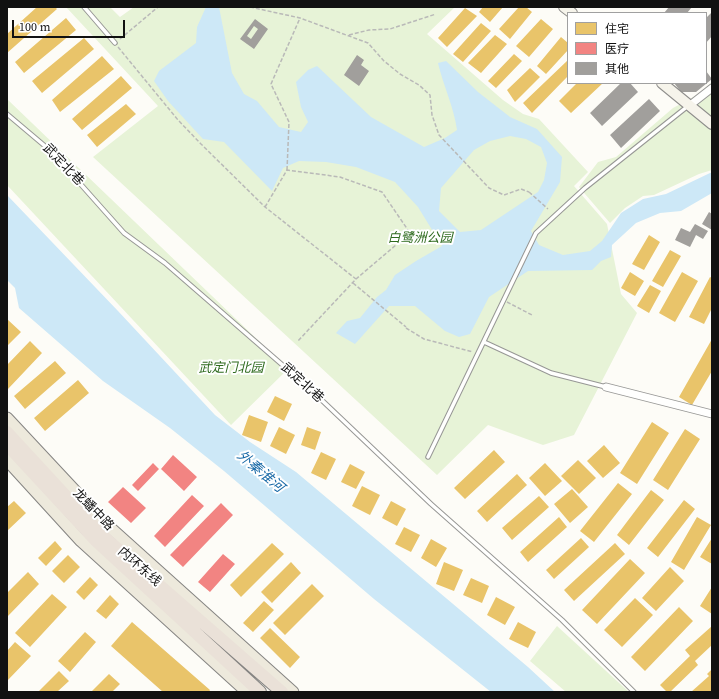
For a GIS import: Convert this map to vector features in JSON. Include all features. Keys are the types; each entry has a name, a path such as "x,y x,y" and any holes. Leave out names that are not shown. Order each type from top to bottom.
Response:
{"highway":[{"name":"内环东线","path":"7,432 102,535 282,692"},
{"name":"内环东线","path":"7,446 95,540 260,692"}],"main road":[{"name":"龙蟠中路","path":"7,418 105,523 293,692"},
{"path":"7,460 81,541 247,692"}],"street":[{"path":"663,84 712,124"},
{"path":"689,106 712,88"},
{"path":"606,387 712,414"}],"lane":[{"path":"84,7 115,43"},
{"path":"428,457 536,233 585,188 689,106"},
{"name":"武定北巷","path":"7,114 52,152 124,232 165,263 309,388 431,504 562,620 634,692"},
{"path":"484,342 551,373 606,387"}],"path":[{"path":"158,7 115,43 178,120 201,144 266,207 356,279"},
{"path":"250,7 300,18 368,43 384,61 400,74 419,84 430,95 432,115 439,135 489,188 504,196 521,189 529,192 548,209"},
{"path":"349,35 369,30 390,29 436,14"},
{"path":"266,207 287,170 289,122 271,84 300,18"},
{"path":"287,170 340,177 382,192 410,233 356,279 297,342"},
{"path":"353,282 407,328 424,339 479,353"},
{"path":"504,300 532,315"}],"green space":[{"name":"白鹭洲公园","path":"66,7 110,7 120,17 134,7 455,7 427,34 503,100 523,114 539,119 588,172 574,186 607,224 621,294 637,313 574,435 543,445 488,425 437,475 93,157 158,106"},
{"path":"712,82 712,170 699,174 654,195 643,196 625,208 610,223 579,187 598,162 616,157 673,108 699,94"},
{"name":"武定门北园","path":"7,99 288,369 231,425 7,185"},
{"path":"557,626 629,692 566,692 530,661"}],"water":[{"path":"206,7 219,7 232,73 244,94 257,101 279,127 301,132 308,122 301,107 296,82 308,70 317,66 371,117 424,147 445,138 457,130 438,63 446,61 478,92 510,117 537,129 562,157 560,182 531,231 539,245 563,255 590,251 602,241 621,213 643,199 666,194 710,173 712,173 712,193 681,211 660,213 636,223 612,245 611,257 601,261 592,270 528,271 489,297 470,334 459,337 445,331 415,306 389,306 355,344 336,333 347,321 360,318 377,297 386,290 395,275 442,246 418,207 395,182 356,167 326,162 299,161 283,168 272,191 224,142 203,139 168,101 154,81 159,71 196,43 197,27","holes":["510,136 526,139 541,147 547,163 544,180 538,192 481,230 460,232 439,211 441,188 474,150 490,141"]},
{"name":"外秦淮河","path":"7,195 215,415 250,442 296,472 528,667 555,692 491,692 374,599 224,471 170,428 103,381 19,308 15,288 7,280"}],"building: 住宅":[{"path":"37,7 55,7 57,9 7,53 7,34"},
{"path":"483,7 503,7 490,22 479,12"},
{"path":"519,7 526,7 532,12 510,39 499,29"},
{"path":"465,8 477,16 447,47 438,38"},
{"path":"66,18 76,30 24,73 15,62"},
{"path":"541,19 553,29 529,57 516,46"},
{"path":"481,23 491,31 463,62 453,54"},
{"path":"495,35 507,44 481,73 468,63"},
{"path":"561,37 567,42 567,51 546,74 537,66"},
{"path":"84,38 94,49 42,93 32,81"},
{"path":"514,54 522,61 496,88 488,81"},
{"path":"102,56 114,69 60,112 52,100"},
{"path":"567,61 567,77 532,113 523,103"},
{"path":"530,68 540,77 515,102 507,90"},
{"path":"121,76 132,88 82,130 72,119"},
{"path":"576,84 602,84 571,113 559,101"},
{"path":"126,104 136,114 97,147 87,135"},
{"path":"649,235 660,242 644,270 632,264"},
{"path":"670,250 681,256 663,287 652,281"},
{"path":"630,272 644,281 635,296 621,288"},
{"path":"682,272 698,281 675,322 659,313"},
{"path":"710,277 712,278 712,308 704,324 689,317"},
{"path":"650,285 661,291 649,313 637,306"},
{"path":"7,319 21,332 7,346"},
{"path":"712,339 712,371 692,405 679,397"},
{"path":"30,341 42,353 8,389 7,365"},
{"path":"55,361 66,373 25,409 14,396"},
{"path":"78,380 89,393 45,431 34,418"},
{"path":"275,396 292,404 284,421 267,412"},
{"path":"249,415 268,422 261,442 242,435"},
{"path":"652,422 669,433 637,484 620,473"},
{"path":"279,427 295,435 286,454 270,446"},
{"path":"307,427 321,432 315,450 301,445"},
{"path":"685,429 700,439 668,490 653,480"},
{"path":"604,445 620,463 603,478 587,461"},
{"path":"494,450 505,462 465,499 454,488"},
{"path":"321,452 336,459 326,480 311,473"},
{"path":"578,460 596,478 579,494 561,476"},
{"path":"545,463 562,481 545,496 529,478"},
{"path":"350,464 365,472 356,489 341,482"},
{"path":"517,474 527,485 487,522 477,511"},
{"path":"618,483 632,494 594,542 580,531"},
{"path":"362,486 380,495 370,515 352,506"},
{"path":"572,489 588,507 570,523 554,504"},
{"path":"651,490 664,500 629,545 617,535"},
{"path":"539,496 549,507 512,540 502,528"},
{"path":"684,500 695,509 658,557 647,548"},
{"path":"14,501 26,513 7,531 7,507"},
{"path":"391,501 406,509 397,526 382,518"},
{"path":"559,517 567,527 528,562 520,552"},
{"path":"697,517 711,525 684,570 671,562"},
{"path":"404,527 420,535 411,552 395,544"},
{"path":"581,538 589,547 554,579 546,570"},
{"path":"712,538 712,564 700,557"},
{"path":"431,539 447,548 436,567 421,558"},
{"path":"55,541 62,549 46,566 38,558"},
{"path":"272,543 284,554 241,597 230,585"},
{"path":"615,543 625,554 574,601 564,590"},
{"path":"68,555 80,567 64,583 52,571"},
{"path":"630,559 645,573 597,624 582,610"},
{"path":"291,562 301,573 272,603 261,592"},
{"path":"444,562 463,570 454,591 436,584"},
{"path":"670,567 684,581 656,611 642,598"},
{"path":"28,572 39,584 7,617 7,593"},
{"path":"90,577 98,585 84,600 76,592"},
{"path":"471,578 489,586 482,603 463,595"},
{"path":"312,584 324,596 285,635 273,623"},
{"path":"712,587 712,614 700,606"},
{"path":"52,594 67,607 30,647 15,633"},
{"path":"110,595 119,604 106,619 96,611"},
{"path":"496,597 515,607 505,625 487,615"},
{"path":"635,598 653,615 622,647 604,630"},
{"path":"264,601 274,610 253,632 243,623"},
{"path":"679,607 693,621 645,671 631,657"},
{"path":"132,622 210,690 209,692 163,692 111,646"},
{"path":"518,622 536,632 528,648 509,639"},
{"path":"712,626 712,645 695,661 698,665 670,692 667,692 660,685 690,656 685,650"},
{"path":"270,628 300,657 290,668 260,638"},
{"path":"85,632 96,642 70,672 58,661"},
{"path":"15,642 31,656 7,681 7,651"},
{"path":"712,669 712,692 691,692 709,676 707,674"},
{"path":"59,671 69,681 57,692 38,692"},
{"path":"109,674 120,684 112,692 91,692"}],"building: 医疗":[{"path":"173,455 197,477 184,491 161,469"},
{"path":"153,463 159,469 138,491 132,485"},
{"path":"123,487 146,508 131,523 108,502"},
{"path":"192,495 204,506 165,547 154,536"},
{"path":"221,503 233,515 183,567 170,555"},
{"path":"223,554 235,564 210,592 198,582"}],"building: 其他":[{"path":"669,7 692,7 688,12 665,12"},
{"path":"712,12 712,36 707,42 707,17"},
{"path":"255,19 268,29 254,49 240,39","holes":["254,26 258,29 251,39 247,36"]},
{"path":"357,55 364,60 361,65 369,71 359,86 344,75"},
{"path":"707,72 712,79 707,83"},
{"path":"620,84 631,84 638,92 602,126 590,113"},
{"path":"675,84 706,84 696,92 681,92"},
{"path":"649,99 660,111 621,148 610,135"},
{"path":"709,212 712,214 712,230 702,224"},
{"path":"695,224 708,231 703,239 696,235 690,247 675,240 681,228 690,232"}]}
